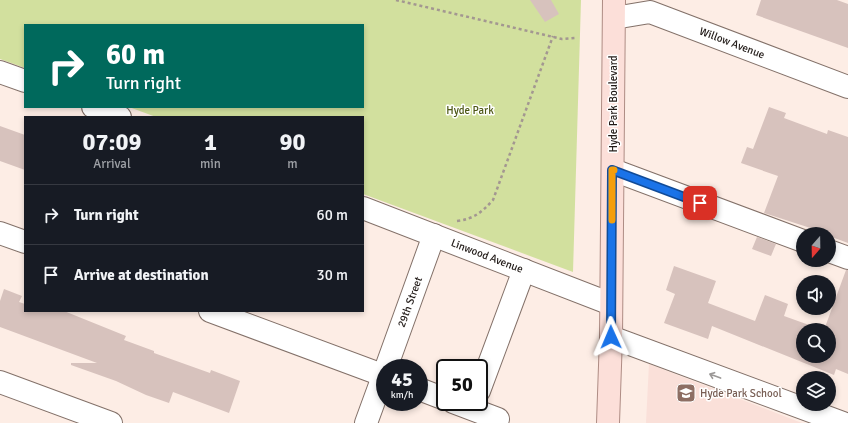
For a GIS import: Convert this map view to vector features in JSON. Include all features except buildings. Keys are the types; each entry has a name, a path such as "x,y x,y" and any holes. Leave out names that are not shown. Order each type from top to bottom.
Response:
{"main road":[{"name":"Hyde Park Boulevard","path":"608,423 611,337 614,9"}],"street":[{"name":"Willow Avenue","path":"614,9 650,12 848,87"},
{"path":"0,72 24,81"},
{"path":"96,108 117,116"},
{"path":"612,170 796,238"},
{"name":"Linwood Avenue","path":"364,208 611,304"},
{"path":"0,233 24,242"},
{"name":"29th Street","path":"390,359 434,235"},
{"path":"836,254 848,258"},
{"path":"487,359 524,270"},
{"path":"213,312 376,370"},
{"path":"611,337 809,417 843,423"},
{"path":"0,382 111,423"},
{"name":"29th Street","path":"366,423 376,397"},
{"path":"486,411 498,419 496,423"}],"path":[{"path":"396,0 562,39 575,38"},
{"path":"455,221 466,220 481,214 493,200 554,36"}],"shaded area":[{"name":"Hyde Park School","path":"649,364 802,423 646,423"}],"green space":[{"name":"Hyde Park","path":"0,0 581,0 573,272 364,194 364,116 153,116 132,108 364,108 364,24 24,24 24,68 0,59"}],"slow traffic":[{"path":"612,220 612,170 614,170"}],"place":[{"name":"Hyde Park School","path":"686,393"}],"route":[{"path":"611,337 612,170 700,203"}]}
